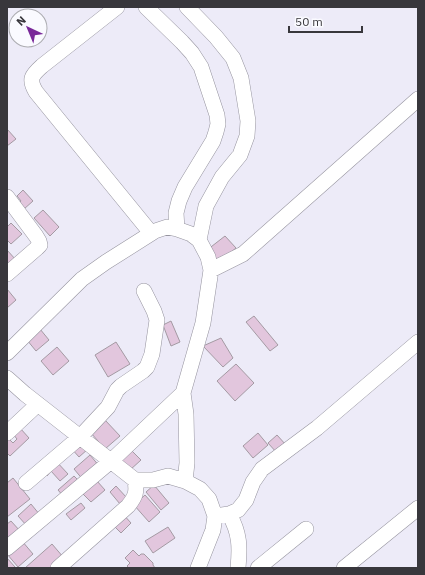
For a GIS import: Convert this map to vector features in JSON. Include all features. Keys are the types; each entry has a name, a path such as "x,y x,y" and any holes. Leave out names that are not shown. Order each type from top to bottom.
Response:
{"street":[{"path":"117,7 35,72 32,79 32,86 151,233"},
{"path":"146,7 192,53 201,67 217,115 218,124 213,141 178,201 176,213 177,229"},
{"path":"187,7 216,37 233,58 241,78 248,121 248,136 240,155 222,177 206,206 199,240"},
{"path":"211,270 243,254 418,99"},
{"path":"7,197 36,236 40,245 7,274"},
{"path":"7,353 82,279 151,233 166,227 191,234 199,240 208,257 211,270 202,323 183,393 186,414 187,463 185,481"},
{"path":"26,483 80,437 108,408 116,390 147,367 152,354 157,320 144,291"},
{"path":"215,516 230,514 238,510 246,500 253,482 262,469 317,428 418,342"},
{"path":"7,378 135,480 153,480 168,476 185,481 200,489 209,499 215,516 213,530 198,568"},
{"path":"7,548 111,461 183,393"},
{"path":"7,433 38,404"},
{"path":"58,568 128,506 134,499 136,490 135,480"},
{"path":"344,568 418,508"},
{"path":"230,514 238,534 240,551 238,568"},
{"path":"258,568 306,529"}],"building":[{"path":"7,129 16,139 7,146"},
{"path":"23,190 33,201 24,209 19,203 21,201 17,196"},
{"path":"43,210 59,227 50,236 34,218"},
{"path":"11,223 22,234 11,244 7,240 7,227"},
{"path":"225,236 236,248 218,263 207,250"},
{"path":"7,250 16,260 7,267"},
{"path":"7,289 16,300 7,308"},
{"path":"254,316 278,345 270,351 246,322"},
{"path":"171,321 180,342 171,346 163,325"},
{"path":"40,329 49,340 36,351 27,340"},
{"path":"221,338 233,358 223,367 203,346"},
{"path":"116,342 130,364 108,377 95,355"},
{"path":"57,347 69,361 53,375 41,361"},
{"path":"236,364 254,383 235,401 217,381"},
{"path":"105,420 120,436 105,449 91,433"},
{"path":"20,428 29,438 10,456 7,453 7,439 8,438 13,443 17,439 13,434"},
{"path":"258,433 268,445 253,458 243,446"},
{"path":"277,435 286,445 277,453 268,443"},
{"path":"80,440 88,449 79,457 71,448"},
{"path":"129,448 141,460 130,470 119,458"},
{"path":"90,455 100,467 84,481 74,469"},
{"path":"55,460 68,474 60,481 51,471 47,476 43,471"},
{"path":"74,476 80,482 64,497 58,490"},
{"path":"13,478 30,499 7,517 7,483"},
{"path":"97,481 105,490 91,502 83,494"},
{"path":"154,485 169,503 161,510 146,492"},
{"path":"116,486 127,498 120,504 110,492"},
{"path":"145,495 160,512 149,522 134,505"},
{"path":"81,503 85,508 71,520 66,514"},
{"path":"31,504 40,515 27,526 18,516"},
{"path":"122,513 131,523 121,533 111,523"},
{"path":"11,521 20,531 7,541 7,524"},
{"path":"168,527 175,538 153,553 145,541"},
{"path":"22,541 33,554 18,567 7,554"},
{"path":"52,544 64,558 52,568 25,568"},
{"path":"133,550 139,556 144,554 153,563 155,568 129,568 127,566 130,563 125,558"},
{"path":"7,558 15,567 14,568 7,568"}]}
